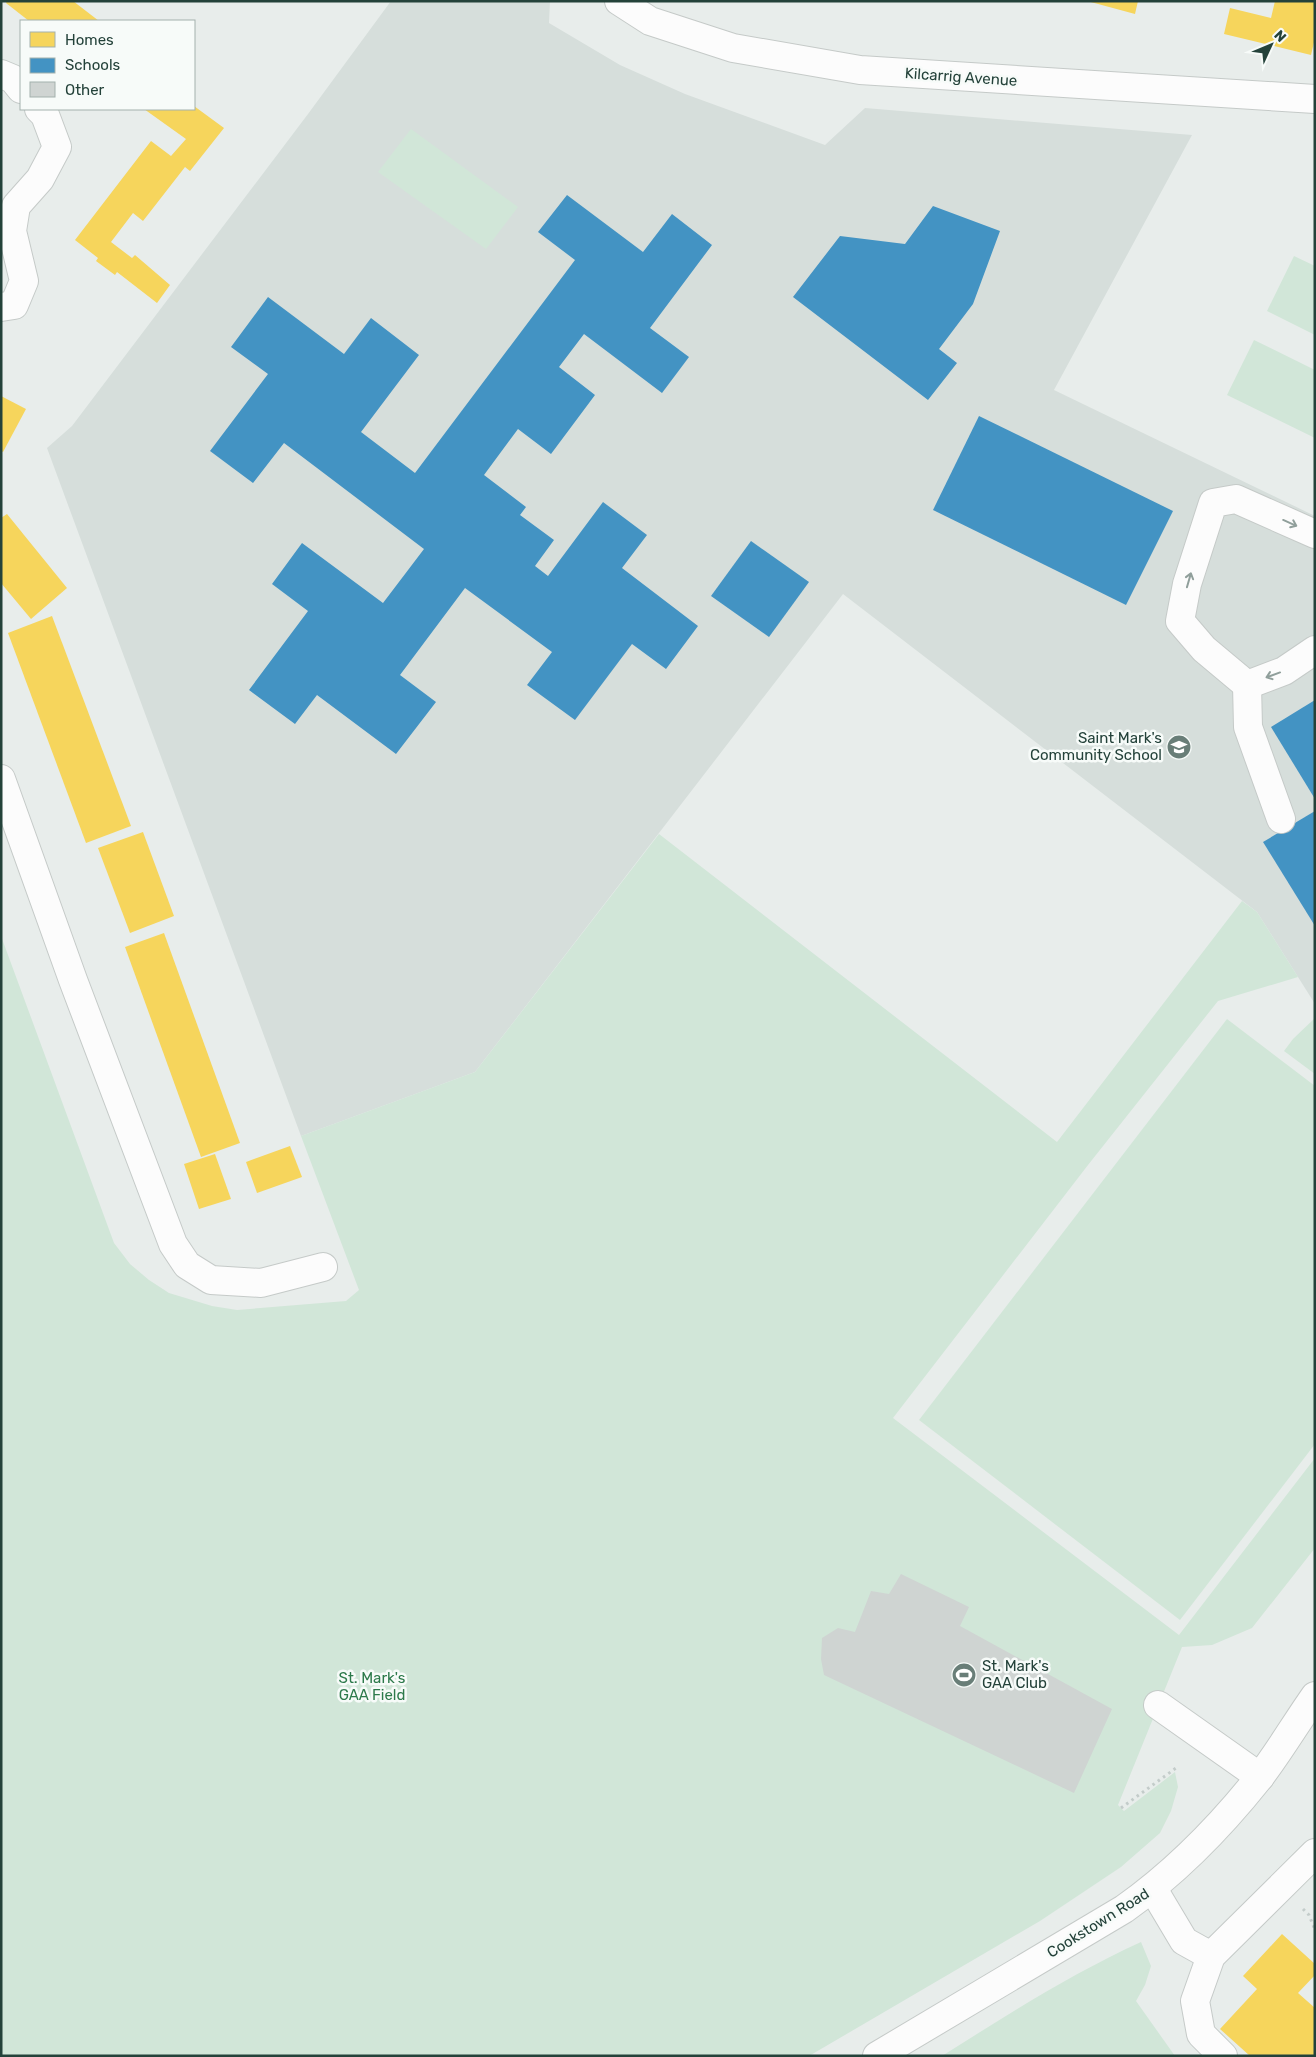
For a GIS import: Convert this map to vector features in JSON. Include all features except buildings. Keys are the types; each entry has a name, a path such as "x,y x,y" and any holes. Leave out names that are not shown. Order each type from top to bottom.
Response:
{"street":[{"name":"Kilcarrig Avenue","path":"619,1 650,21 733,48 860,70 1315,99"},
{"path":"1,74 12,79 20,88"},
{"path":"1,307 14,305 24,281 12,231 16,206 40,179 57,147 45,115 40,110"},
{"path":"1281,819 1248,727 1247,685 1204,649 1180,621 1187,584 1213,503 1236,500 1315,534"},
{"path":"1247,685 1284,671 1315,650"},
{"path":"1,779 73,980 173,1244 187,1265 211,1280 261,1283 323,1267"},
{"name":"Cookstown Road","path":"876,2056 1124,1909 1153,1889 1211,1833 1260,1777 1315,1696"},
{"path":"1158,1705 1260,1777"},
{"path":"1223,2056 1201,2034 1195,2001 1211,1956 1315,1853"},
{"path":"1153,1889 1184,1941 1211,1956"}],"path":[{"path":"1121,1808 1176,1768"}],"shaded area":[{"path":"391,1 550,1 549,23 620,65 685,94 825,145 865,108 1192,135 1054,390 1315,516 1315,1004 1257,912 843,594 475,1072 301,1136 47,448 72,426"}],"green space":[{"path":"411,129 518,207 486,249 378,172"},
{"path":"1294,256 1315,266 1315,335 1267,311"},
{"path":"1254,340 1315,370 1315,438 1227,395"},
{"name":"St. Mark's GAA Field","path":"659,834 1057,1142 1242,901 1257,912 1298,977 1218,1001 1088,1165 893,1418 1179,1635 1315,1458 1315,1548 1252,1628 1212,1645 1182,1647 1118,1805 1124,1811 1175,1772 1178,1787 1171,1811 1160,1833 1121,1867 1040,1921 809,2056 1,2056 1,936 114,1243 130,1264 149,1280 169,1293 212,1306 237,1310 346,1301 359,1290 301,1136 475,1072"},
{"path":"1315,1018 1315,1074 1284,1051 1293,1039"},
{"path":"1227,1019 1315,1086 1315,1444 1180,1620 919,1420"},
{"path":"1141,1942 1151,1966 1145,1985 1136,2001 1175,2056 942,2056 1064,1981"}],"place":[{"name":"Saint Mark's Community School","path":"1179,747"},
{"name":"St. Mark's GAA Club","path":"964,1675"}]}
